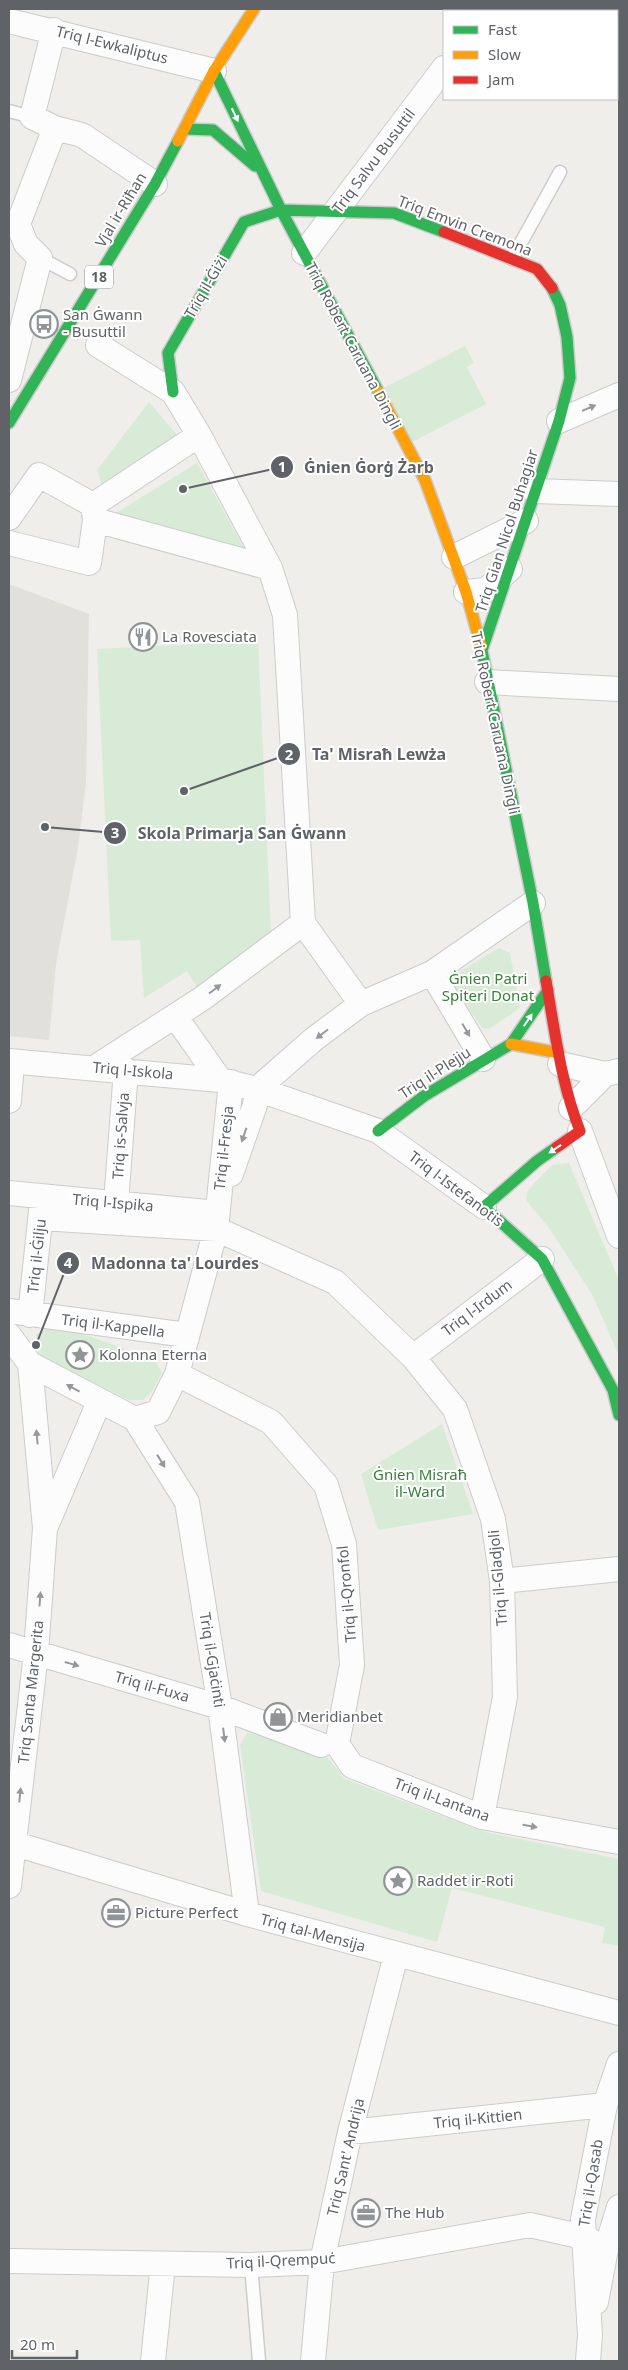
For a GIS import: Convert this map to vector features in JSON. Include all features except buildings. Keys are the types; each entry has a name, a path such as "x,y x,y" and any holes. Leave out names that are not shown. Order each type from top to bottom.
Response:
{"street":[{"name":"Vjal ir-Riħan","path":"9,423 17,397 155,184 214,71 254,9"},
{"name":"Triq l-Ewkaliptus","path":"9,21 54,30 214,71"},
{"path":"54,30 32,117 55,128 82,135 155,184"},
{"name":"Triq Salvu Busuttil","path":"304,254 443,69"},
{"name":"Triq Robert Caruana Dingli","path":"214,71 249,145 266,175 281,210 425,480 454,557 482,650 533,904 560,1059 571,1108 619,1236"},
{"path":"9,380 40,258 26,244 18,224 55,128"},
{"name":"Triq Robert Caruana Dingli","path":"185,129 213,130 266,175"},
{"name":"Triq Emvin Cremona","path":"281,210 335,212 364,210 394,213 537,269 550,283 560,305 567,337 570,378 560,421"},
{"name":"Triq il-Ġiżi","path":"173,392 168,353 244,222 281,210"},
{"path":"98,345 173,392 199,434 270,568 285,614 302,924 360,1004"},
{"path":"560,421 619,395"},
{"name":"Triq Gian Nicol Buhagiar","path":"482,650 560,421"},
{"path":"9,543 89,563 94,512 199,434"},
{"path":"9,518 39,475 94,512 270,568"},
{"path":"535,491 619,494"},
{"path":"454,557 526,521"},
{"path":"466,592 486,590 510,569"},
{"path":"487,682 619,689"},
{"path":"257,1088 314,1039 360,1004 432,973 533,904"},
{"path":"94,1068 204,998 302,924"},
{"path":"432,973 483,1060"},
{"name":"Triq il-Plejju","path":"378,1131 424,1096 511,1044 548,990"},
{"path":"175,1016 226,1081"},
{"path":"511,1044 612,1073"},
{"path":"9,1101 10,1061"},
{"name":"Triq l-Iskola","path":"10,1061 126,1070 226,1081 257,1088"},
{"name":"Triq is-Salvja","path":"116,1203 126,1070"},
{"path":"571,1108 612,1073"},
{"name":"Triq il-Fresja","path":"216,1221 226,1081"},
{"name":"Triq l-Istefanotis","path":"257,1088 378,1131 484,1207 542,1259 613,1390 619,1415"},
{"name":"Triq il-Fresja","path":"177,1374 216,1221 255,1105 257,1088"},
{"path":"484,1207 537,1161 580,1131"},
{"name":"Triq l-Ispika","path":"9,1193 42,1208 216,1221"},
{"name":"Triq l-Ispika","path":"42,1208 116,1203 216,1221"},
{"name":"Triq il-Ġilju","path":"20,1313 42,1208"},
{"name":"Triq il-Gladjoli","path":"216,1221 335,1282 413,1357 454,1409 493,1519 502,1581 505,1697 482,1817"},
{"name":"Triq l-Irdum","path":"413,1357 542,1259"},
{"name":"Triq il-Kappella","path":"20,1313 187,1335"},
{"path":"9,1335 30,1364 99,1402 135,1419 158,1412 177,1374"},
{"name":"Triq Santa Margerita","path":"9,1886 12,1843 36,1653 45,1528 30,1364"},
{"name":"Triq il-Qronfol","path":"177,1374 271,1422 326,1485 344,1544 352,1665 329,1745"},
{"name":"Triq Santa Margerita","path":"45,1528 99,1402"},
{"name":"Triq il-Gjaċinti","path":"135,1419 187,1502 220,1707 247,1914"},
{"path":"502,1581 619,1569"},
{"name":"Triq il-Fuxa","path":"9,1645 220,1707 329,1745"},
{"name":"Triq il-Lantana","path":"329,1745 352,1766 482,1817 619,1842"},
{"name":"Triq tal-Mensija","path":"12,1843 247,1914 619,2013"},
{"name":"Triq Sant' Andrija","path":"313,2361 322,2262 350,2132 396,1955"},
{"name":"Triq il-Qasab","path":"590,2335 583,2237 584,2211 605,2105 619,2064"},
{"name":"Triq il-Kittien","path":"350,2132 605,2105"},
{"name":"Triq il-Qasab","path":"588,2361 590,2335 606,2250 619,2207"},
{"name":"Triq il-Qrempuċ","path":"9,2261 251,2265 322,2262 530,2225 583,2237 606,2250"},
{"path":"153,2361 163,2264"}],"lane":[{"path":"9,111 32,117"},
{"path":"512,259 560,172"},
{"path":"40,258 70,274"},
{"path":"251,2265 259,2361"}],"shaded area":[{"path":"9,584 89,614 86,782 78,848 56,964 49,1040 9,1036"}],"green space":[{"path":"465,346 474,363 467,367 486,404 412,442 384,388"},
{"path":"149,402 178,436 103,488 97,470"},
{"path":"197,463 246,552 111,516"},
{"path":"258,641 271,933 197,987 187,971 144,998 140,940 111,941 97,649"},
{"name":"Ġnien Patri Spiteri Donat","path":"499,948 510,953 520,1008 489,1029 482,1028 453,986 456,974"},
{"path":"569,1163 619,1280 619,1356 593,1296 549,1228 526,1200 528,1190 552,1165"},
{"path":"53,1323 155,1360 162,1373 153,1390 143,1400 129,1400 39,1356 36,1335"},
{"name":"Ġnien Misraħ il-Ward","path":"442,1424 473,1514 378,1530 361,1474"},
{"path":"248,1732 328,1758 345,1779 485,1832 619,1859 619,1946 602,1943 605,1927 452,1888 437,1942 261,1891 240,1745"}],"traffic: fast":[{"path":"214,71 281,210 378,391"},
{"path":"185,129 213,130 255,166"},
{"path":"9,423 155,184 178,141"},
{"path":"173,392 168,353 244,222 281,210 394,213 444,232"},
{"path":"482,650 559,421 570,378 567,337 560,305 552,288"},
{"path":"481,646 533,903 546,981"},
{"path":"378,1131 424,1096 511,1044 548,990"},
{"path":"557,1147 537,1161 484,1207 542,1259 613,1390 619,1415"}],"traffic: slow":[{"path":"178,141 214,71 254,9"},
{"path":"378,391 425,480 466,592 481,646"},
{"path":"511,1044 559,1053"}],"traffic: jam":[{"path":"444,232 537,269 552,288"},
{"path":"546,981 563,1076 580,1131 557,1147"}],"place":[{"name":"San Ġwann - Busuttil","path":"44,324"},
{"name":"Ġnien Ġorġ Żarb","path":"183,489"},
{"name":"La Rovesciata","path":"143,637"},
{"name":"Ta' Misraħ Lewża","path":"184,791"},
{"name":"Skola Primarja San Ġwann","path":"45,827"},
{"name":"Madonna ta' Lourdes","path":"36,1345"},
{"name":"Kolonna Eterna","path":"80,1355"},
{"name":"Meridianbet","path":"278,1717"},
{"name":"Raddet ir-Roti","path":"398,1881"},
{"name":"Picture Perfect","path":"116,1913"},
{"name":"The Hub","path":"366,2213"}]}
